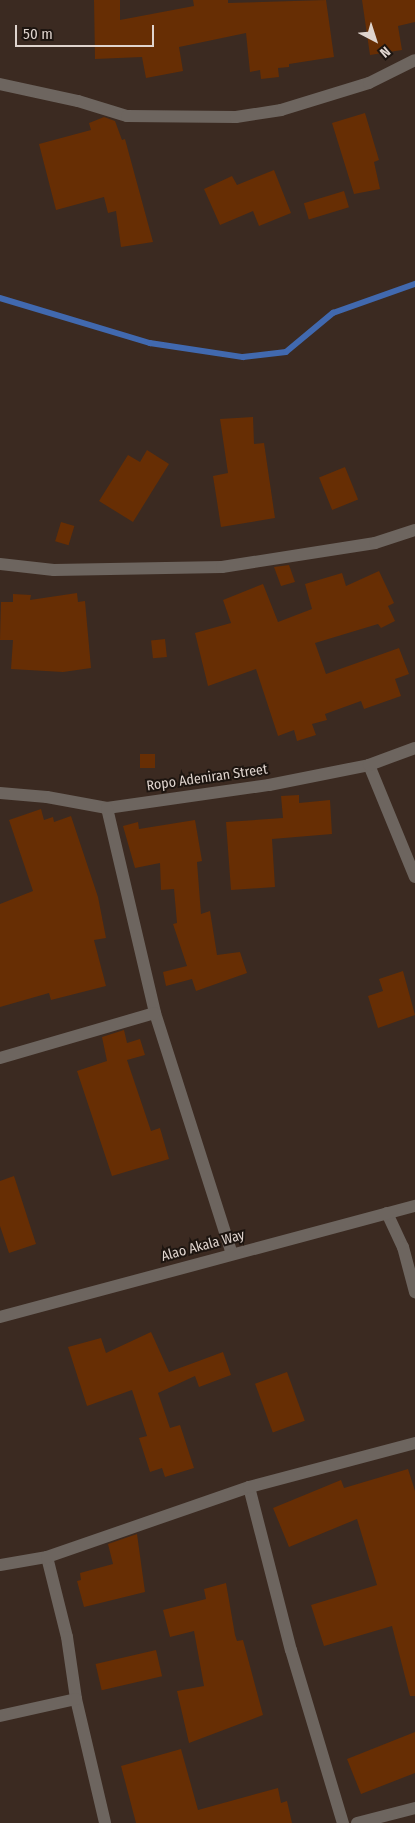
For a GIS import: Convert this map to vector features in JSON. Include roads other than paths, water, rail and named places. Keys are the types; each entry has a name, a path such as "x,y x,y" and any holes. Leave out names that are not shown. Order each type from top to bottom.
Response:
{"street":[{"path":"1,85 78,101 127,116 236,117 281,110 369,82 415,60"},
{"path":"0,564 54,570 222,567 375,543 415,530"},
{"name":"Ropo Adeniran Street","path":"0,794 47,797 107,808 269,785 369,764 415,748"},
{"path":"369,764 415,877"},
{"path":"107,808 155,1013 232,1254"},
{"path":"0,1058 155,1013"},
{"name":"Alao Akala Way","path":"0,1317 415,1206"},
{"path":"387,1213 403,1247 415,1292"},
{"path":"0,1565 47,1557 249,1487 415,1443"},
{"path":"249,1487 291,1650 343,1823"},
{"path":"47,1557 68,1637 76,1699 105,1823"},
{"path":"0,1716 76,1699"},
{"path":"357,1823 415,1808"}],"waterway":[{"path":"0,298 150,343 243,357 286,352 333,313 415,284"}]}
